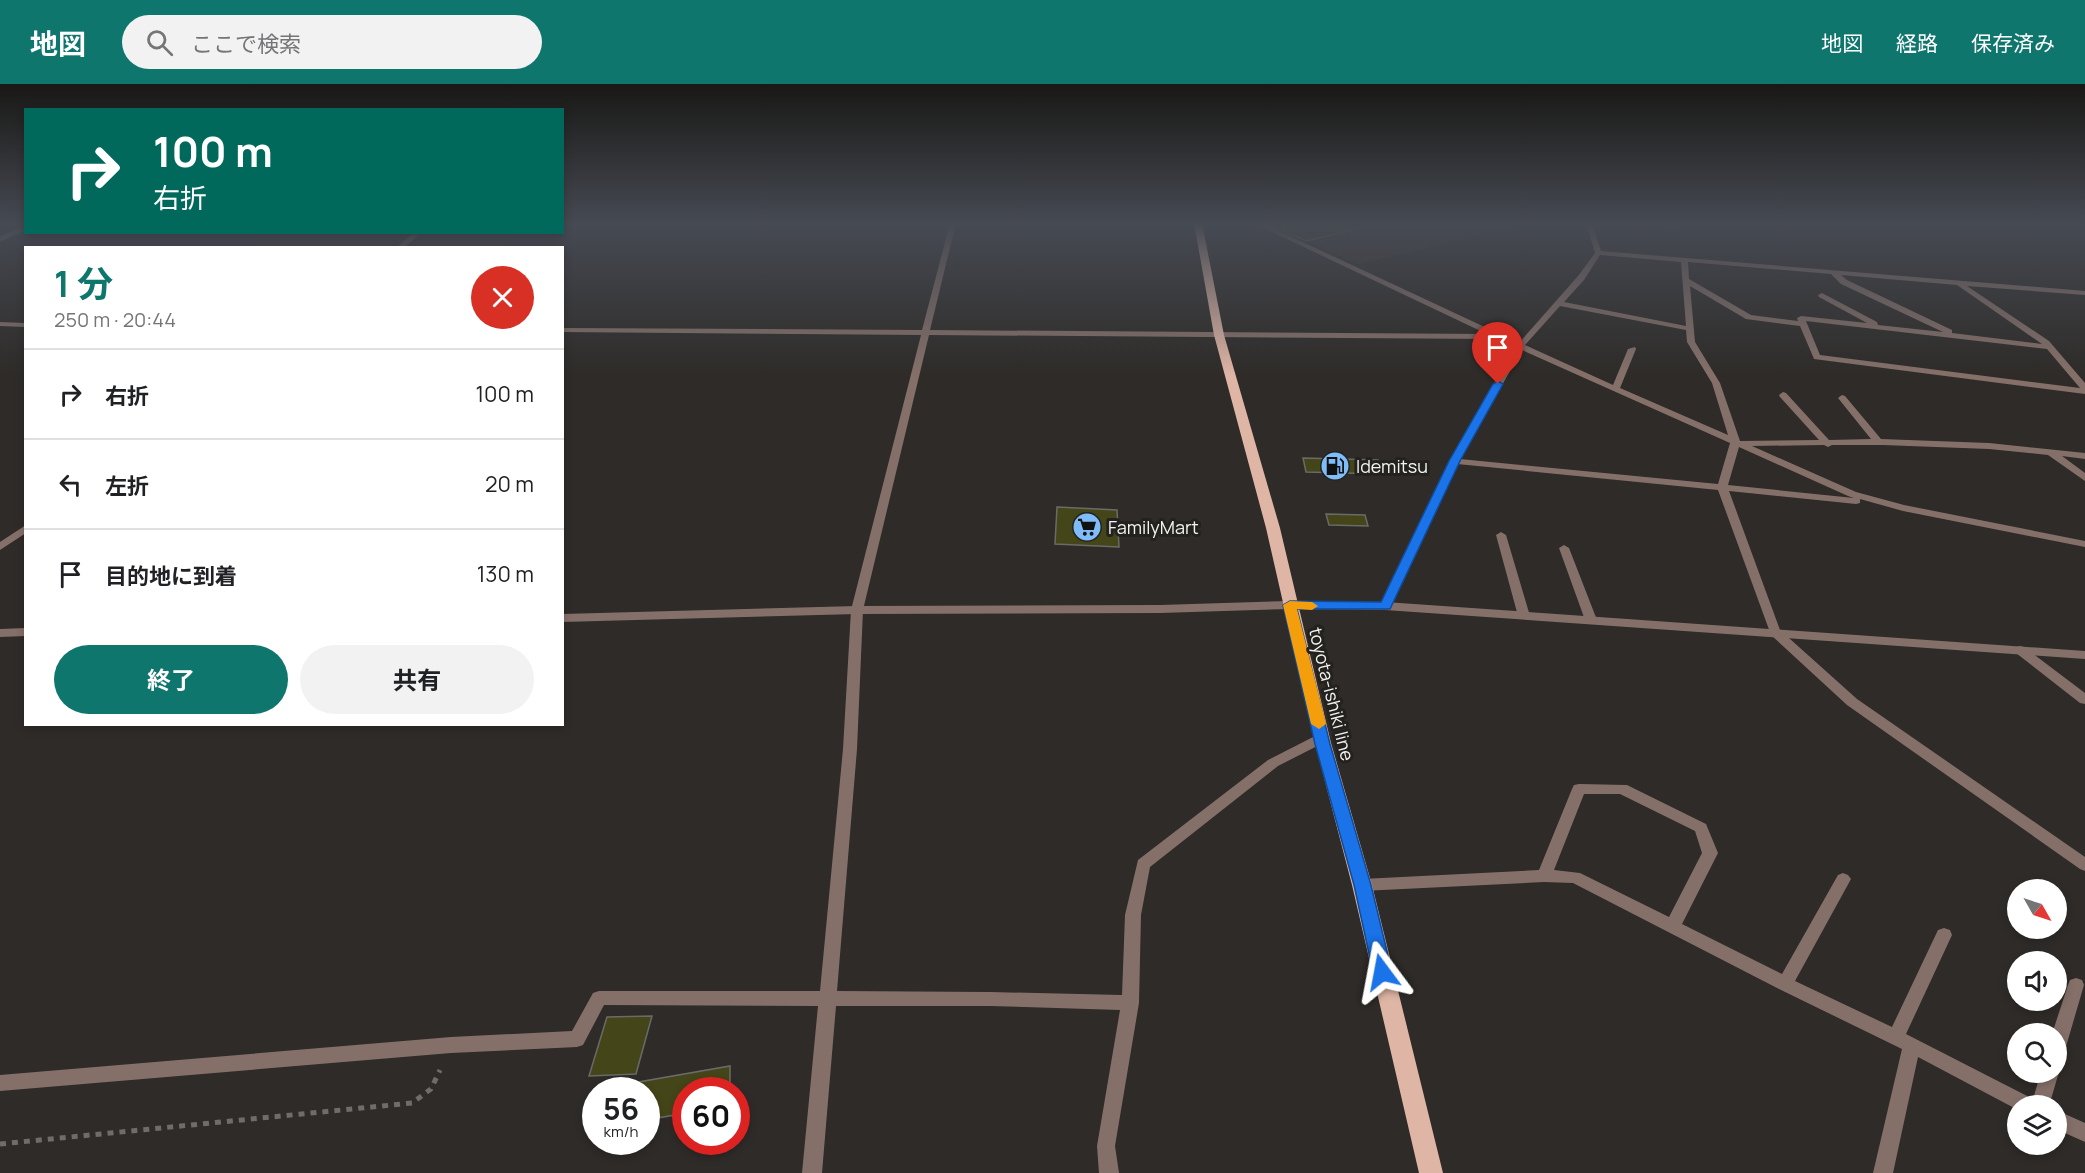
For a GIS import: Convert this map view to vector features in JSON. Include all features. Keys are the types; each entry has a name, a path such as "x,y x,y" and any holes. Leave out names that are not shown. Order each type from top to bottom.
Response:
{"main road":[{"name":"toyota-ishiki line","path":"1208,274 1219,335 1273,528 1322,738 1362,885 1431,1173"}],"street":[{"path":"812,1173 850,749 857,610 941,274"},
{"path":"1364,274 1499,337 1852,494 1887,504 2085,544"},
{"path":"1385,606 1454,461 1520,346 1584,274"},
{"path":"1685,274 1691,342 1716,383 1735,443 1722,486 1775,632 1852,702 2085,865"},
{"path":"1777,274 1785,279"},
{"path":"1835,274 1844,282 1957,336"},
{"path":"1844,274 2085,293"},
{"path":"1686,281 1749,317 1803,324"},
{"path":"1959,283 2049,346 2085,389"},
{"path":"1822,295 1880,327"},
{"path":"1559,303 1691,329"},
{"path":"2049,346 1801,318 1817,357 2085,389"},
{"path":"0,324 24,325"},
{"path":"564,330 1499,337"},
{"path":"1616,388 1632,349"},
{"path":"1783,394 1828,444"},
{"path":"1842,398 1878,442"},
{"path":"1735,443 1878,442 1989,446 2085,456"},
{"path":"2051,453 2085,478"},
{"path":"1454,461 1887,504"},
{"path":"0,547 24,529"},
{"path":"1501,535 1524,616"},
{"path":"1564,548 1592,620"},
{"path":"564,618 857,610 1385,606 2085,655"},
{"path":"0,633 24,632"},
{"path":"2020,650 2085,700"},
{"path":"1109,1173 1106,1146 1130,1003 1133,915 1143,864 1274,763 1322,738"},
{"path":"1544,876 1579,789 1622,789 1701,828 1710,853 1672,927"},
{"path":"1362,885 1544,876 1575,877 1785,984 1904,1041 2007,1095"},
{"path":"1785,984 1843,879"},
{"path":"1883,1173 1904,1041 1944,935"},
{"path":"2064,1023 2076,985"},
{"path":"0,1083 451,1044 577,1040 599,998 828,998 1130,1003"},
{"path":"2067,1124 2085,1133"}],"path":[{"path":"0,1144 412,1103 431,1089 451,1044"}],"building":[{"path":"1303,458 1378,460 1383,474 1306,472"},
{"name":"FamilyMart","path":"1057,507 1117,510 1119,547 1055,544"},
{"path":"1326,514 1365,515 1368,526 1329,525"},
{"path":"652,1016 636,1074 589,1076 607,1017"},
{"path":"730,1066 730,1077 672,1077 672,1115 660,1118 660,1078"}],"slow traffic":[{"path":"1312,606 1290,605 1319,724"}],"place":[{"name":"Idemitsu","path":"1335,466"},
{"name":"FamilyMart","path":"1087,527"}],"route":[{"path":"1382,972 1290,605 1385,606 1454,461 1498,384"}]}
